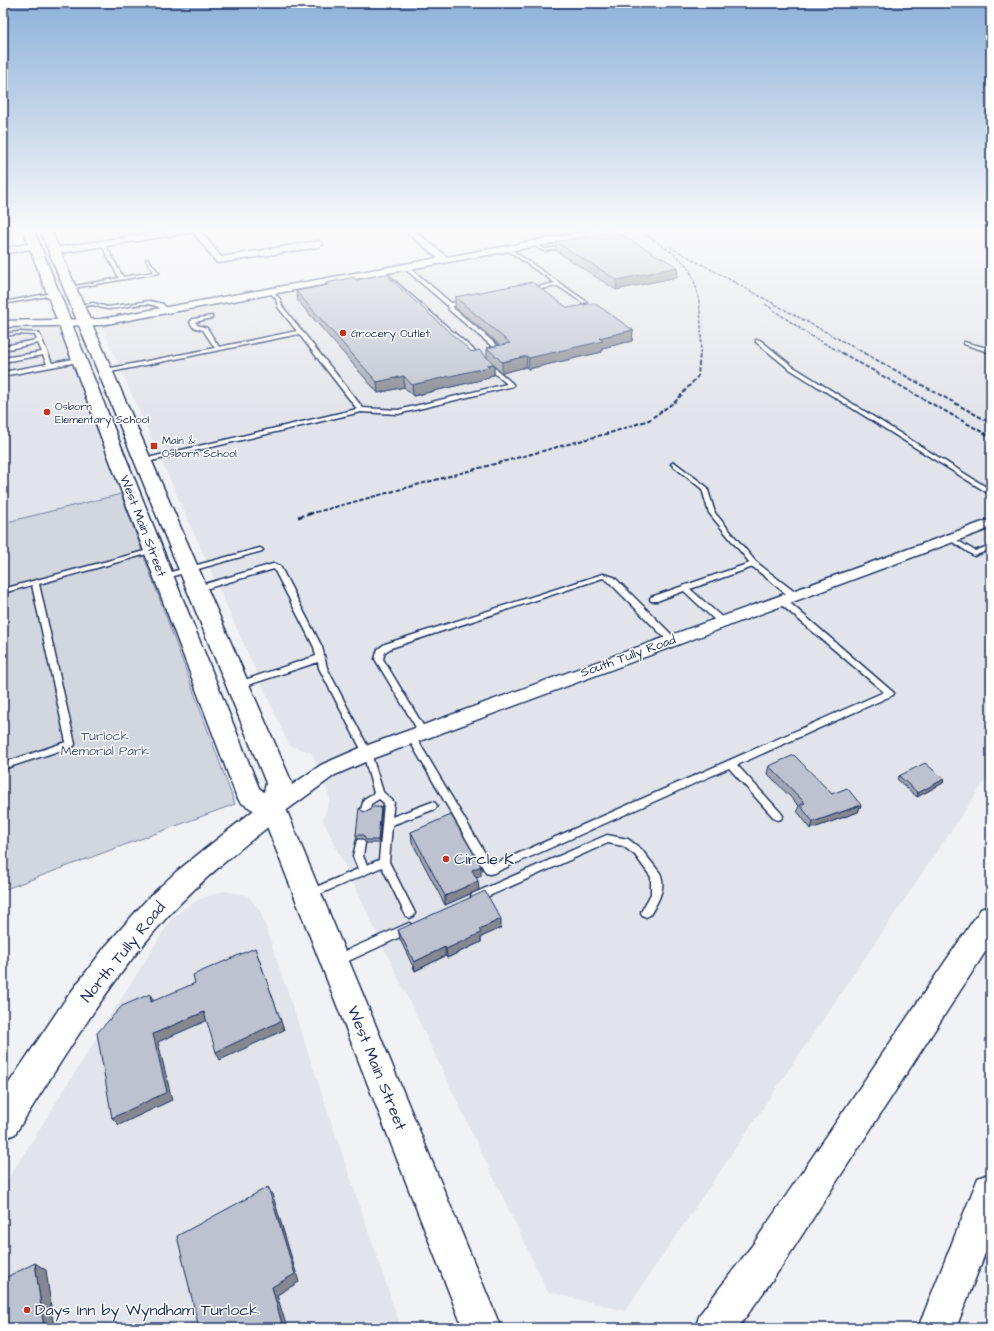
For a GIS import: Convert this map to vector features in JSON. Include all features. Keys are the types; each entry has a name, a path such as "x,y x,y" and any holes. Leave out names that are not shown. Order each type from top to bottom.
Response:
{"main road":[{"name":"West Main Street","path":"72,292 239,685 279,783 274,809 482,1328"},
{"name":"West Main Street","path":"52,294 162,577 249,794 274,809"},
{"name":"North Tully Road","path":"3,1122 77,1010 107,968 140,927 175,890 222,849 274,809"},
{"path":"714,1328 767,1256 991,918"},
{"path":"937,1328 991,1191"}],"street":[{"path":"3,324 101,322 271,292"},
{"name":"South Tully Road","path":"274,809 328,770 367,753 991,523"}],"lane":[{"path":"272,292 278,299 280,306 361,410"},
{"path":"143,461 361,410 398,412 511,385 406,292"},
{"path":"435,292 450,305 451,309 502,352"},
{"path":"571,292 585,302"},
{"path":"3,303 52,294"},
{"path":"450,305 473,301"},
{"path":"77,306 93,304 107,308 150,302 161,305 166,311"},
{"path":"210,317 194,320 192,322 195,326 205,328 218,349"},
{"path":"106,371 301,332"},
{"path":"3,335 18,333 37,334 50,365"},
{"path":"3,348 40,341"},
{"path":"758,341 790,367 991,493"},
{"path":"966,343 991,351"},
{"path":"3,360 45,352"},
{"path":"3,374 78,360"},
{"path":"672,640 611,579 603,576 388,646 381,651 379,659 417,734 490,870 890,693 787,597 754,564 712,513 705,488 674,464"},
{"path":"950,538 974,554 991,547"},
{"path":"162,577 260,550"},
{"path":"3,591 152,551"},
{"path":"654,599 754,564"},
{"path":"198,589 276,566 318,647 323,668 367,753 379,794 389,802 384,862 410,913"},
{"path":"3,766 71,744 35,582"},
{"path":"685,588 722,622"},
{"path":"239,685 320,658"},
{"path":"730,764 778,816"},
{"path":"366,810 367,802 379,794"},
{"path":"387,823 432,806"},
{"path":"470,900 607,838 625,842 638,852 656,876 656,895 646,912"},
{"path":"360,844 358,856 364,870"},
{"path":"308,895 384,862"},
{"path":"335,962 420,922"}],"shaded area":[{"path":"287,292 991,292 991,772 625,1311 548,1292 323,820 330,798 312,753 289,745 101,326"},
{"name":"Osborn Elementary School","path":"51,327 60,329 121,494 3,523 3,328"},
{"path":"223,891 247,895 260,910 401,1328 3,1328 3,1187 172,918 197,900"}],"green space":[{"name":"Turlock Memorial Park","path":"121,494 235,804 3,890 3,523"}],"building":[{"path":"297,292 405,292 472,352 479,350 494,364 487,365 489,367 412,385 404,376 377,382"},
{"path":"480,292 546,292 568,308 594,303 633,330 599,338 603,341 529,358 527,356 502,362 487,348 510,343 455,297"},
{"path":"794,755 832,794 847,788 861,805 813,822 800,805 805,803 769,766"},
{"path":"925,763 944,779 918,793 899,776"},
{"path":"371,807 381,807 378,840 366,840 363,835 356,835 359,808 366,812 370,810"},
{"name":"Circle K","path":"451,815 481,866 472,870 478,881 445,896 411,832"},
{"path":"485,891 501,919 479,929 481,933 446,949 445,947 414,962 398,930"},
{"path":"255,948 281,1021 216,1052 204,1012 153,1034 167,1092 112,1118 97,1033 122,1006 150,994 151,1002 195,983 193,975"},
{"path":"268,1187 295,1274 272,1287 283,1328 199,1328 177,1236"},
{"name":"Days Inn by Wyndham Turlock","path":"35,1263 44,1328 3,1328 3,1279"}],"railway":[{"path":"698,292 701,320 700,354"},
{"path":"753,292 866,354"},
{"path":"765,304 811,336 844,354"},
{"path":"309,514 613,432 649,420 676,401 698,376 700,353"},
{"path":"842,353 991,437"},
{"path":"864,353 991,423"},
{"path":"298,517 313,513"}],"place":[{"name":"Grocery Outlet","path":"343,333"},
{"name":"Osborn Elementary School","path":"47,412"},
{"name":"Main & Osborn School","path":"154,446"},
{"name":"Circle K","path":"446,859"},
{"name":"Days Inn by Wyndham Turlock","path":"27,1310"}]}
